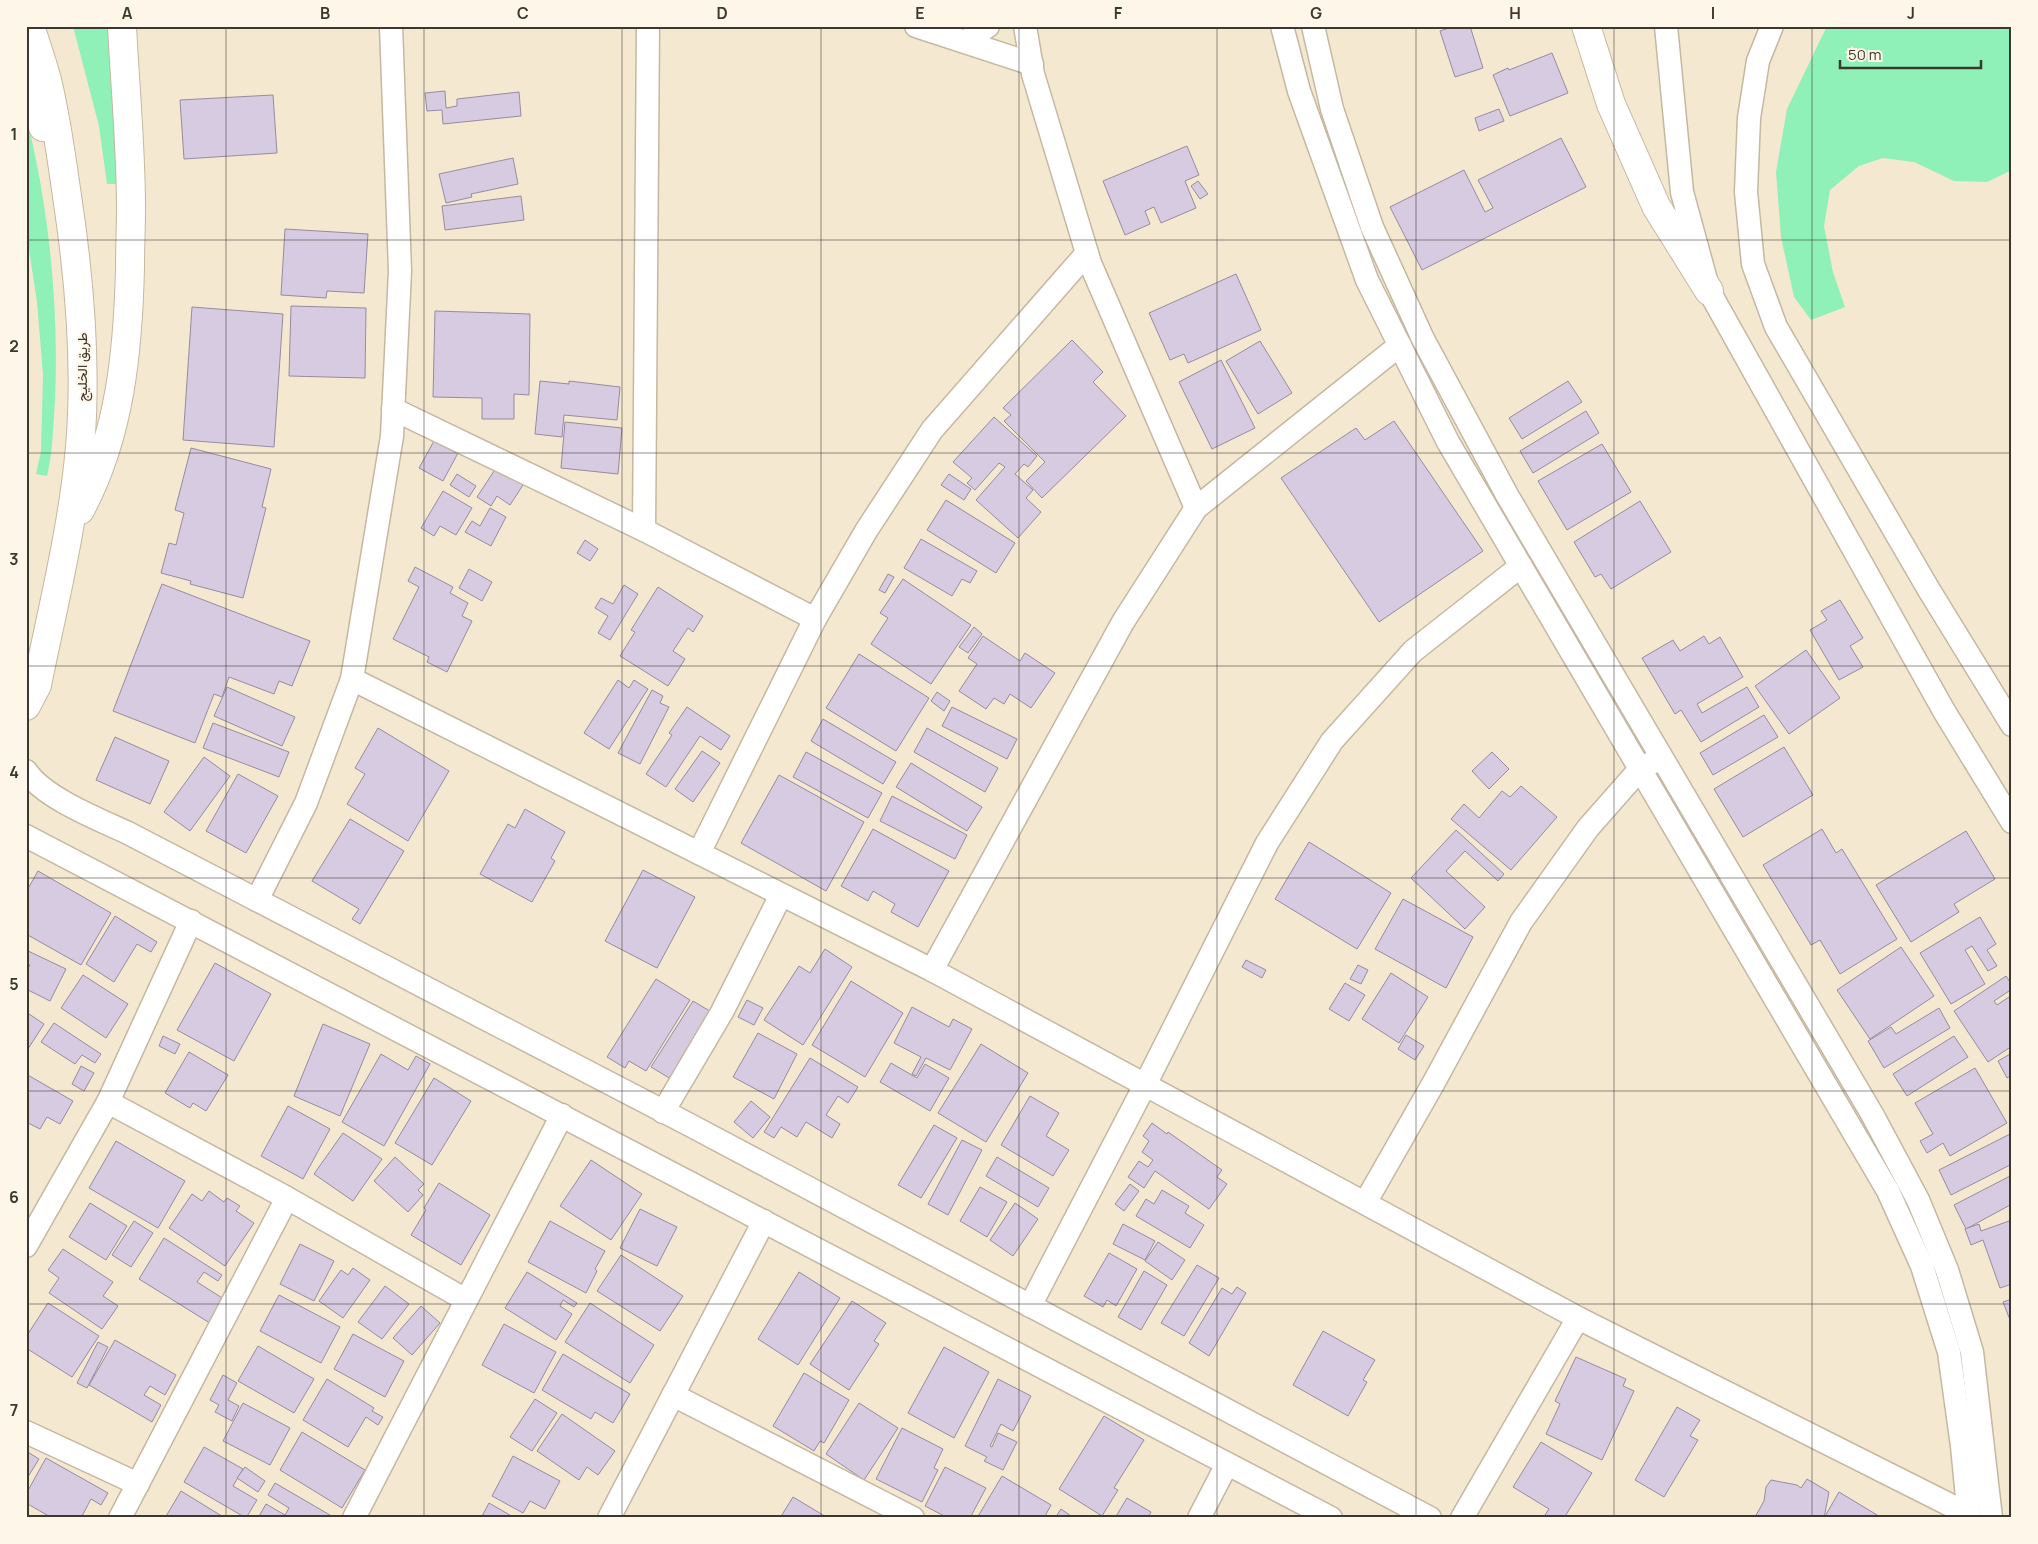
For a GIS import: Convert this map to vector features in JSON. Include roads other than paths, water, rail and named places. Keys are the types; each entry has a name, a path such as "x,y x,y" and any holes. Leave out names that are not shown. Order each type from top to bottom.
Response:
{"main road":[{"name":"طريق الخليج","path":"26,706 37,685 68,534 80,448 83,383 81,323 74,244 47,80 30,26"},
{"path":"68,534 98,472 121,390 126,354 129,318 131,206 122,26"},
{"path":"1586,26 1612,104 1656,206 1709,291"},
{"path":"26,83 64,180"}],"street":[{"path":"258,900 306,804 352,679 392,436 400,271 391,26"},
{"path":"644,530 648,26"},
{"path":"916,26 1032,64"},
{"path":"965,42 988,26"},
{"path":"1026,26 1036,84 1087,253 1196,508"},
{"path":"1282,26 1299,91 1367,280 1448,442 1888,1191 1922,1266 1949,1352 1962,1446 1968,1516"},
{"path":"1313,26 1332,109 1372,227 1423,339 1507,496 1872,1114 1918,1200 1947,1270 1972,1352 1991,1518"},
{"path":"1666,26 1682,192 1709,291 1939,703 2012,822"},
{"path":"1772,26 1758,61 1749,118 1746,192 1753,264 1776,327 1929,590 2012,725"},
{"path":"699,853 815,619 866,531 932,430 1087,253"},
{"path":"932,970 1123,622 1196,508 1400,345"},
{"path":"393,409 644,530 815,619"},
{"path":"1030,1306 1267,844 1332,741 1413,651 1521,566"},
{"path":"352,679 932,970 1578,1318 1968,1516"},
{"path":"1365,1203 1522,922 1588,828 1640,769 1662,756"},
{"path":"26,770 30,776 61,801 258,900 663,1112 1430,1518"},
{"path":"26,836 1331,1518"},
{"path":"663,1112 722,1012 781,894"},
{"path":"26,1246 108,1102 191,921"},
{"path":"108,1102 287,1198 466,1300"},
{"path":"354,1518 562,1115"},
{"path":"120,1518 287,1198"},
{"path":"609,1518 764,1221"},
{"path":"1462,1518 1578,1318"},
{"path":"673,1395 876,1509 913,1518"},
{"path":"26,1432 138,1484"},
{"path":"1198,1518 1227,1464"}]}
